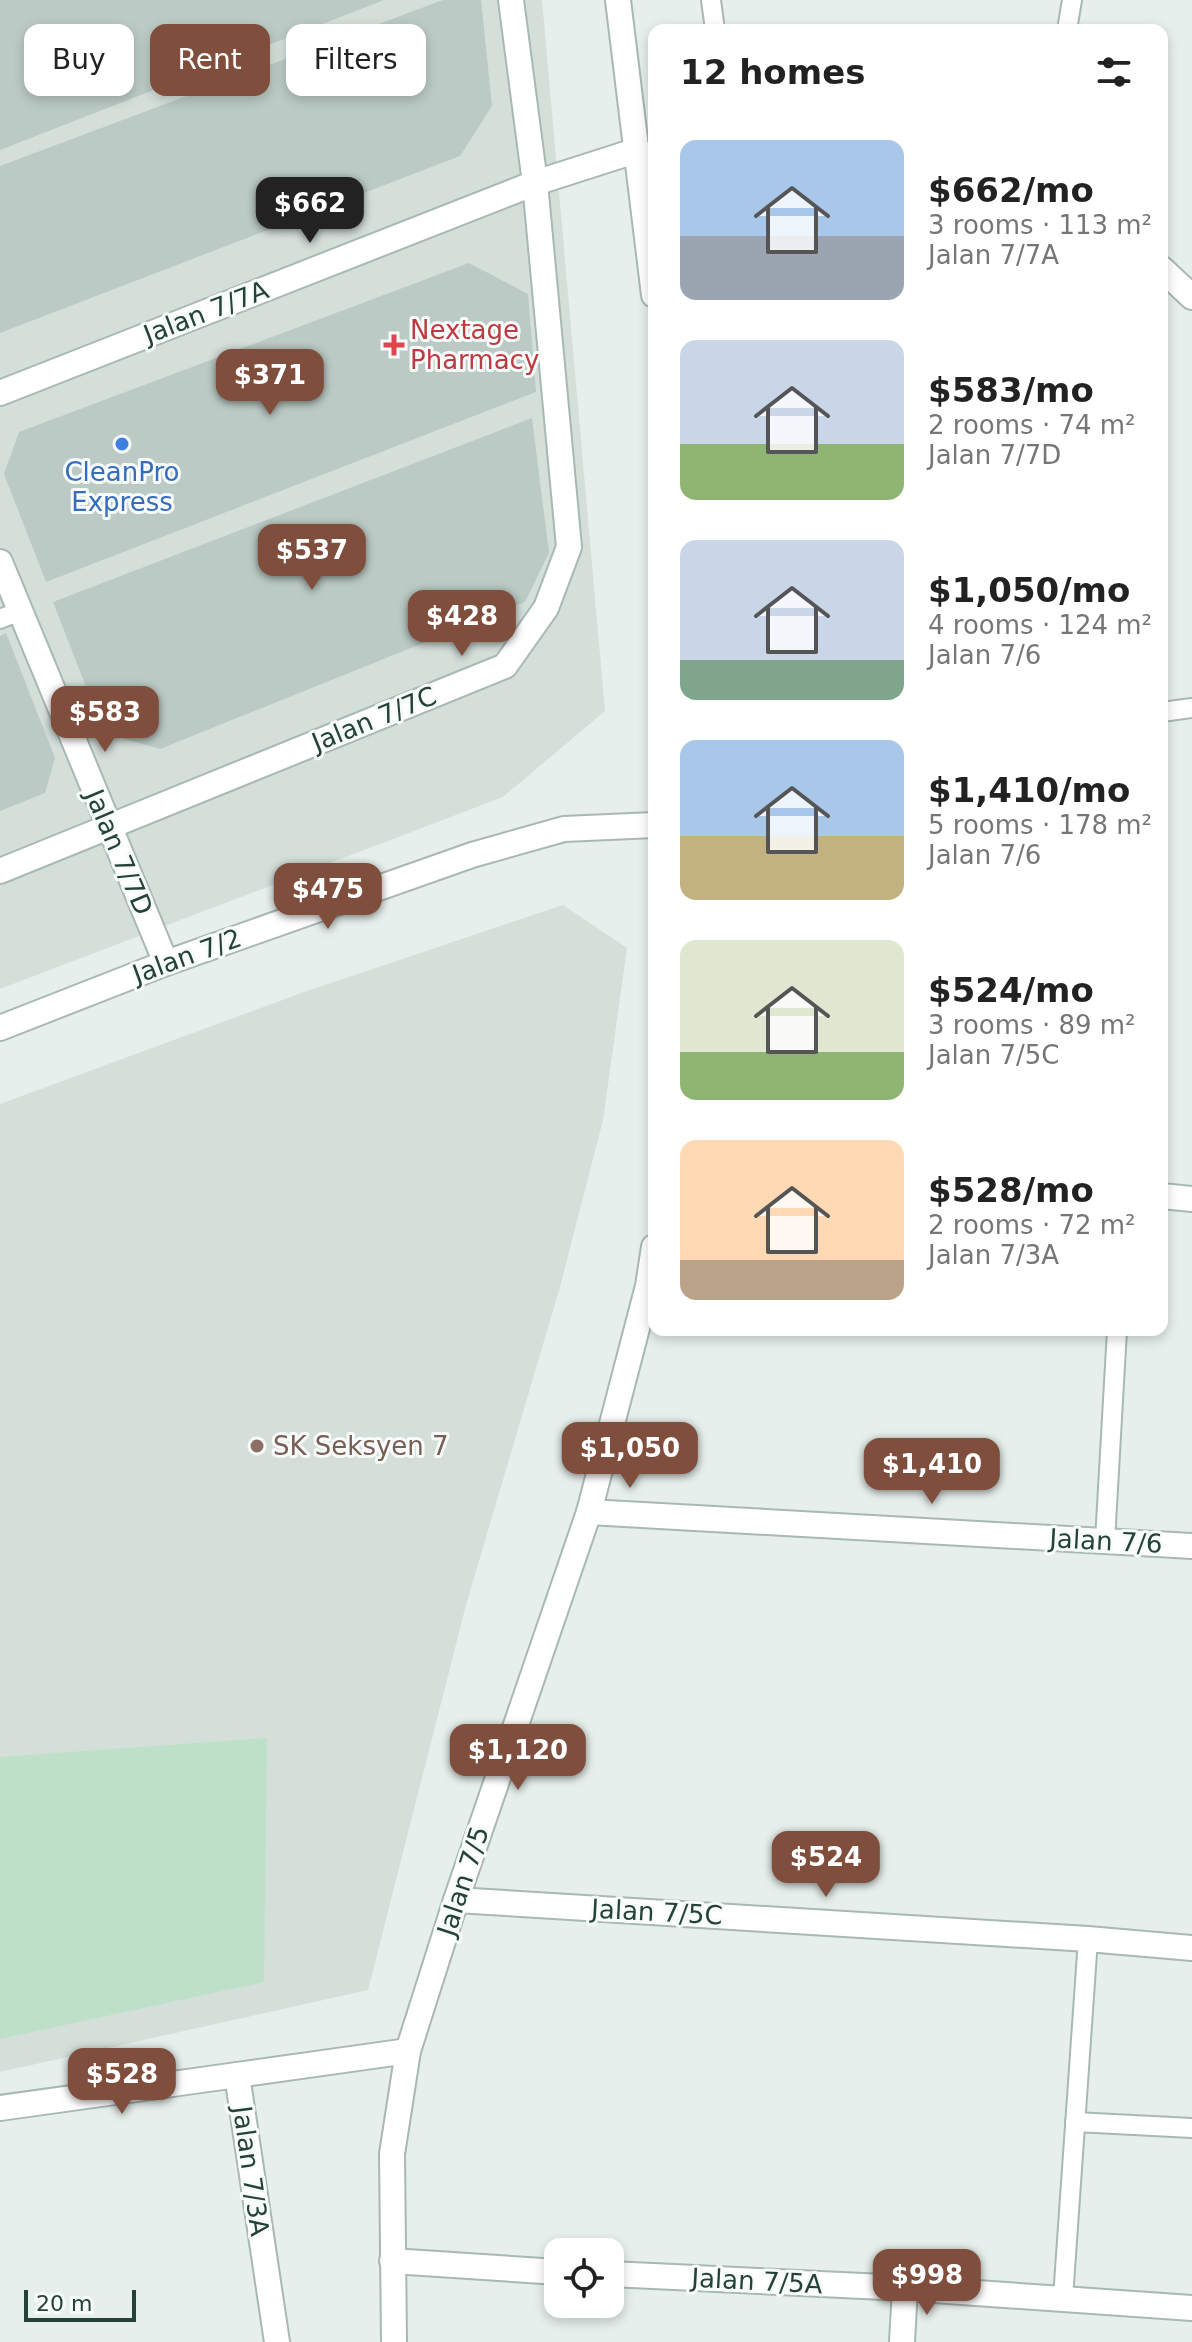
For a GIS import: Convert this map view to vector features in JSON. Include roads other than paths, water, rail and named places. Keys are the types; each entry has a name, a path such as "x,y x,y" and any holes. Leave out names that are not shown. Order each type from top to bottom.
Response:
{"street":[{"name":"Jalan 7/7C","path":"0,871 505,666 546,608 569,547 535,183 511,0"},
{"path":"618,0 648,231"},
{"name":"Jalan 7/7A","path":"0,393 535,183 638,150"},
{"path":"1168,275 1192,297"},
{"name":"Jalan 7/7D","path":"0,562 10,615 109,826 166,963"},
{"name":"Jalan 7/2","path":"0,1028 166,963 487,851 564,829 648,825"},
{"path":"1168,1197 1192,1199"},
{"name":"Jalan 7/5","path":"394,2342 392,2154 408,2051 456,1900 589,1512 648,1280"},
{"name":"Jalan 7/6","path":"589,1512 1192,1546"},
{"name":"Jalan 7/5C","path":"456,1900 1192,1948"},
{"name":"Jalan 7/3A","path":"277,2342 237,2075 408,2051"},
{"path":"0,2108 237,2075"},
{"path":"392,2261 544,2271"},
{"name":"Jalan 7/5A","path":"624,2275 905,2288 1192,2308"},
{"path":"902,2342 905,2288"}],"lane":[{"path":"711,0 714,24"},
{"path":"1068,24 1072,0"},
{"path":"1168,711 1192,708"},
{"path":"1105,1541 1117,1336"},
{"path":"1063,2298 1088,1939"},
{"path":"1075,2122 1192,2128"}],"place":[{"name":"Nextage Pharmacy","path":"394,345"},
{"name":"CleanPro Express","path":"122,444"},
{"name":"SK Seksyen 7","path":"257,1446"}]}
